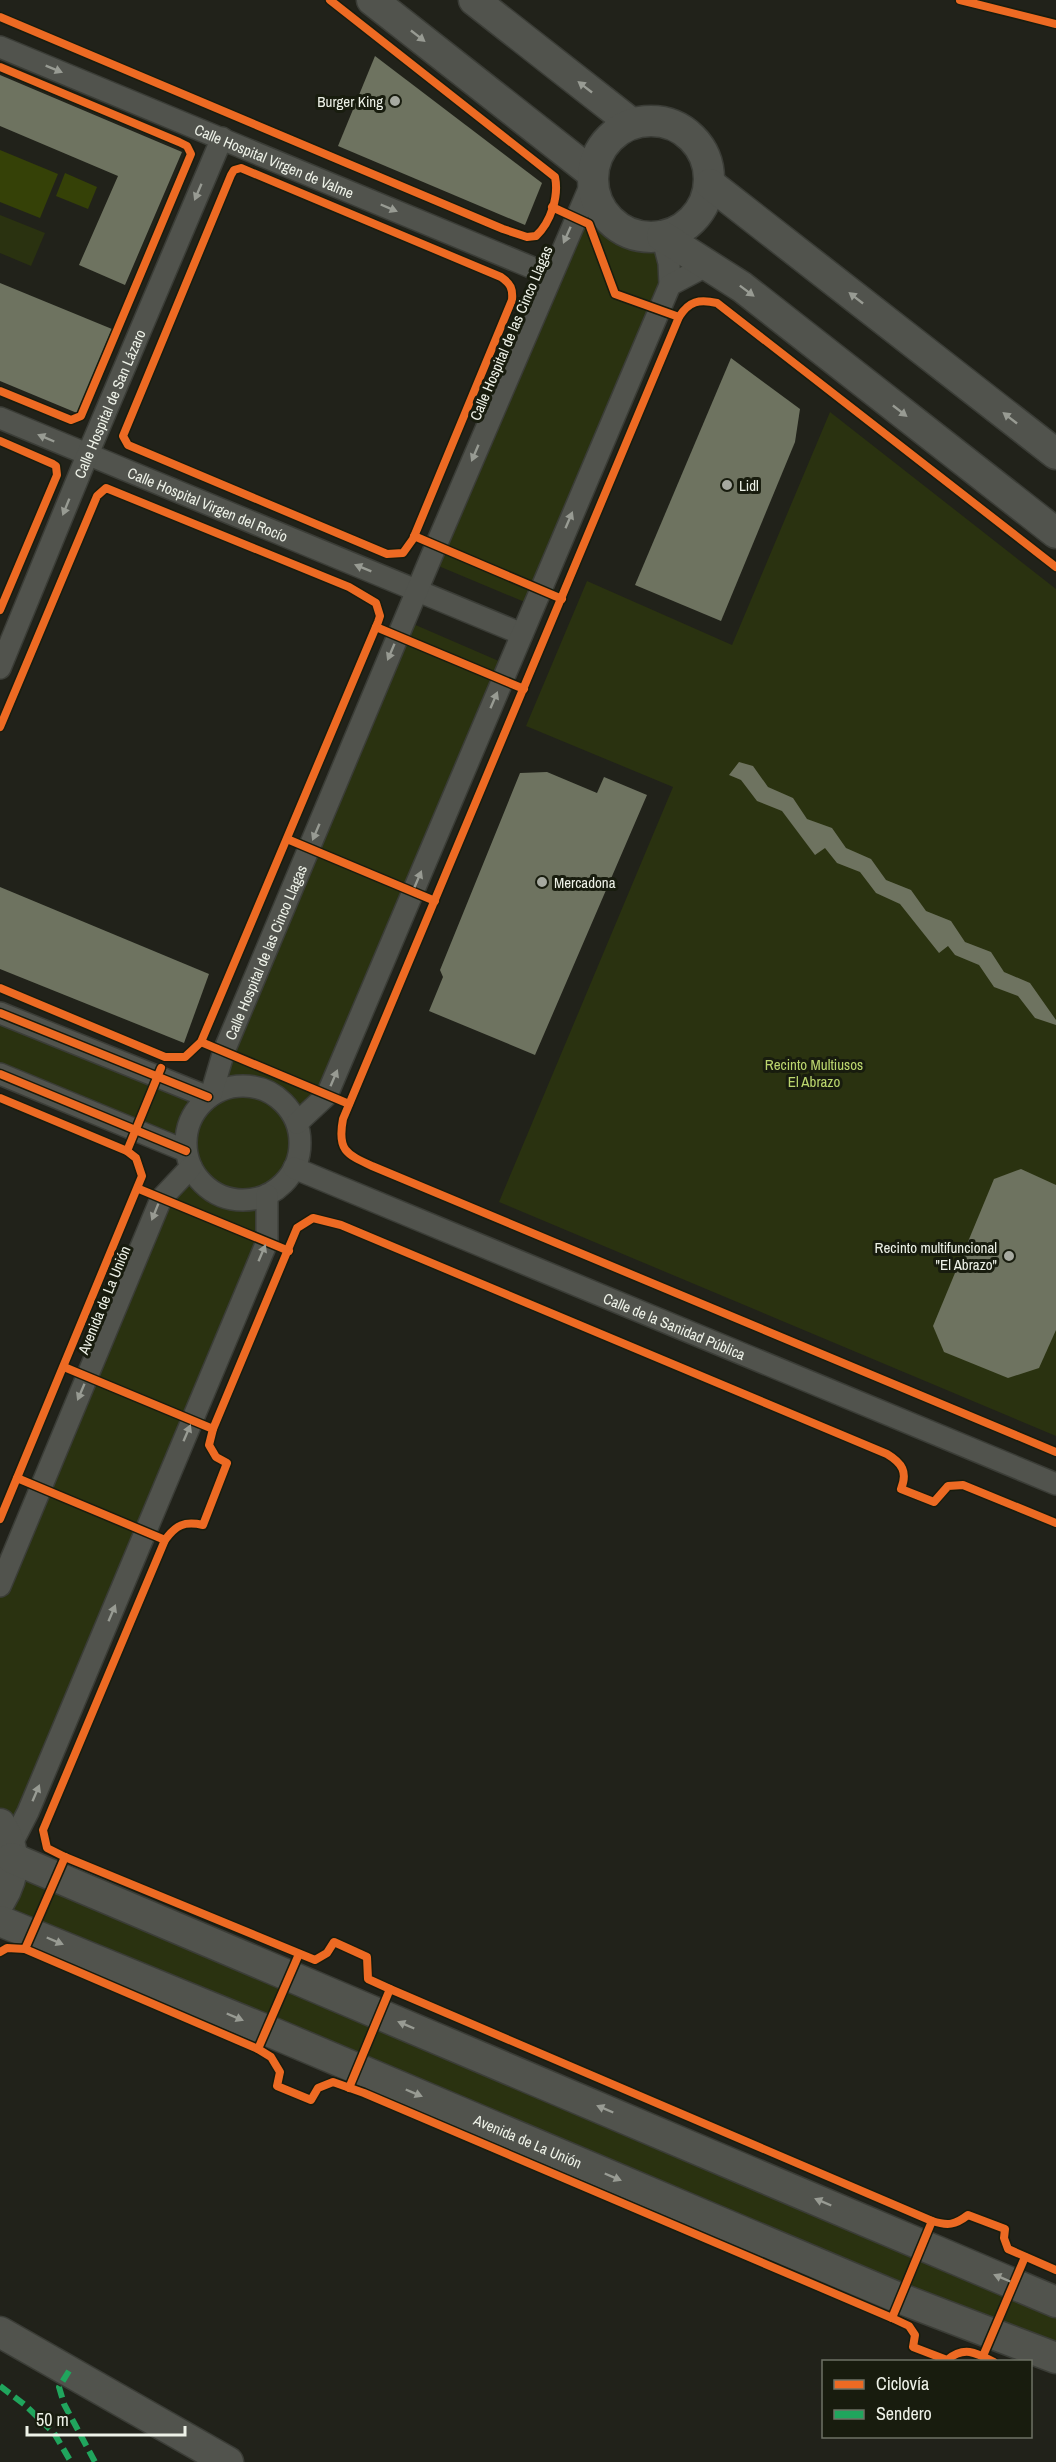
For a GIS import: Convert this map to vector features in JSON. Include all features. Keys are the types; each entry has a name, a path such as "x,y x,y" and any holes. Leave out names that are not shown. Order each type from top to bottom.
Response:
{"main road":[{"path":"372,0 592,177"},
{"path":"474,0 631,123"},
{"path":"648,120 665,121 680,128 693,138 703,151 709,167 710,184 702,208 686,226 663,236 646,237 630,233 615,225 599,206 592,177 598,152 612,134 631,123 648,120"},
{"path":"710,184 1056,454"},
{"path":"663,236 750,294 1056,533"},
{"path":"0,1901 9,1885 8,1843 1056,2302"},
{"name":"Avenida de La Unión","path":"0,1921 266,2030 899,2298 1056,2358"},
{"path":"0,2332 228,2462"}],"street":[{"name":"Calle Hospital Virgen de Valme","path":"0,47 550,275"},
{"name":"Calle Hospital de San Lázaro","path":"0,668 222,138"},
{"name":"Calle Hospital de las Cinco Llagas","path":"210,1096 224,1051 592,177"},
{"path":"297,1122 327,1095 670,285 669,263 663,236"},
{"path":"670,285 708,265"},
{"name":"Calle Hospital Virgen del Rocío","path":"0,418 87,456 522,634"},
{"path":"0,1013 210,1096"},
{"path":"0,1074 189,1159"},
{"path":"242,1086 259,1088 275,1095 288,1107 297,1122 301,1141 294,1168 280,1187 267,1195 249,1200 232,1199 215,1193 201,1182 189,1159 190,1121 210,1096 224,1089 242,1086"},
{"name":"Avenida de La Unión","path":"0,1586 160,1199 189,1159"},
{"name":"Calle de la Sanidad Pública","path":"294,1168 1056,1484"},
{"path":"8,1843 28,1812 267,1242 267,1195"}],"green space":[{"path":"595,198 607,216 623,229 641,235 662,236 669,263 534,606 429,562"},
{"path":"0,215 45,233 31,266 0,253"},
{"name":"Recinto Multiusos El Abrazo","path":"830,412 1056,589 1056,1436 499,1202 673,787 526,726 587,581 732,645"},
{"path":"404,620 508,665 327,1095 297,1122 299,1145 295,1164 284,1181 267,1195 267,1242 11,1845 1056,2302 1056,2358 0,1921 0,1586 161,1199 191,1166 186,1151 0,1074 0,1013 211,1095"}],"shaded area":[{"path":"0,150 58,174 40,218 0,202"},
{"path":"65,173 97,187 88,209 56,196"}],"building":[{"name":"Burger King","path":"375,56 542,183 525,225 338,146"},
{"path":"0,75 182,152 125,285 79,265 118,176 0,126"},
{"path":"0,283 112,329 77,413 0,381"},
{"name":"Lidl","path":"731,358 800,409 795,442 721,621 635,585"},
{"path":"739,762 753,766 768,787 793,798 807,819 832,828 846,848 871,859 886,880 911,890 926,911 951,921 965,942 991,952 1004,972 1030,983 1056,1020 1056,1025 1035,1018 1018,996 994,987 979,965 955,955 948,946 939,953 900,904 876,893 860,872 837,863 825,848 815,855 782,811 757,801 741,780 729,775"},
{"name":"Mercadona","path":"547,772 597,793 604,777 647,795 535,1055 429,1011 443,977 440,970 520,773"},
{"path":"0,887 209,974 184,1043 0,969"},
{"name":"Recinto multifuncional \"El Abrazo\"","path":"1021,1169 1056,1185 1056,1330 1039,1368 1008,1378 944,1352 933,1326 994,1179"}],"marked path":[{"path":"69,2371 59,2387 64,2404 95,2462"},
{"path":"0,2386 25,2405 54,2433 71,2462"}],"cycle path":[{"path":"0,17 503,229 527,237 536,236 546,224 553,208 556,192 555,177 330,0"},
{"path":"960,0 1056,24"},
{"path":"0,67 179,142 187,146 191,154 81,416 71,420 0,391"},
{"path":"241,168 501,277 511,287 512,300 413,539 403,553 387,554 128,445 123,436 231,175 234,170 241,168"},
{"path":"552,207 589,224 615,294 679,317"},
{"path":"1056,567 717,303 700,301 691,304 679,317 343,1119 341,1129 341,1138 346,1150 372,1166 1056,1452"},
{"path":"0,441 53,464 56,466 57,475 0,610"},
{"path":"0,727 97,496 106,488 349,587 376,603 380,616 378,622 201,1042 185,1057 165,1057 0,988"},
{"path":"414,536 562,599"},
{"path":"376,627 524,689"},
{"path":"287,839 435,901"},
{"path":"0,1013 208,1097"},
{"path":"201,1042 349,1104"},
{"path":"127,1151 161,1068"},
{"path":"0,1074 186,1151"},
{"path":"0,1098 127,1151 136,1158 142,1176 0,1519"},
{"path":"139,1189 289,1251"},
{"path":"1056,1523 963,1485 948,1486 934,1502 901,1489 904,1473 897,1461 887,1454 341,1225 313,1218 297,1228 213,1429 209,1445 216,1457 227,1463 203,1525 181,1525 165,1540 43,1830 47,1848 65,1857 315,1960 327,1953 334,1942 367,1957 368,1979 932,2221 951,2224 968,2215 1005,2229 1004,2238 1008,2249 1056,2270"},
{"path":"64,1367 213,1429"},
{"path":"17,1478 165,1540"},
{"path":"0,1952 7,1948 25,1949 65,1857"},
{"path":"25,1949 258,2049 271,2057 280,2072 277,2086 311,2100 318,2088 333,2082 364,2093 892,2318 909,2326 915,2335 913,2347 947,2360"},
{"path":"258,2049 299,1954"},
{"path":"349,2088 390,1989"},
{"path":"892,2318 932,2221"},
{"path":"983,2356 1025,2257"},
{"path":"947,2360 964,2352 990,2360"}],"place":[{"name":"Burger King","path":"395,101"},
{"name":"Lidl","path":"727,485"},
{"name":"Mercadona","path":"542,882"},
{"name":"Recinto multifuncional \"El Abrazo\"","path":"1009,1256"}]}
